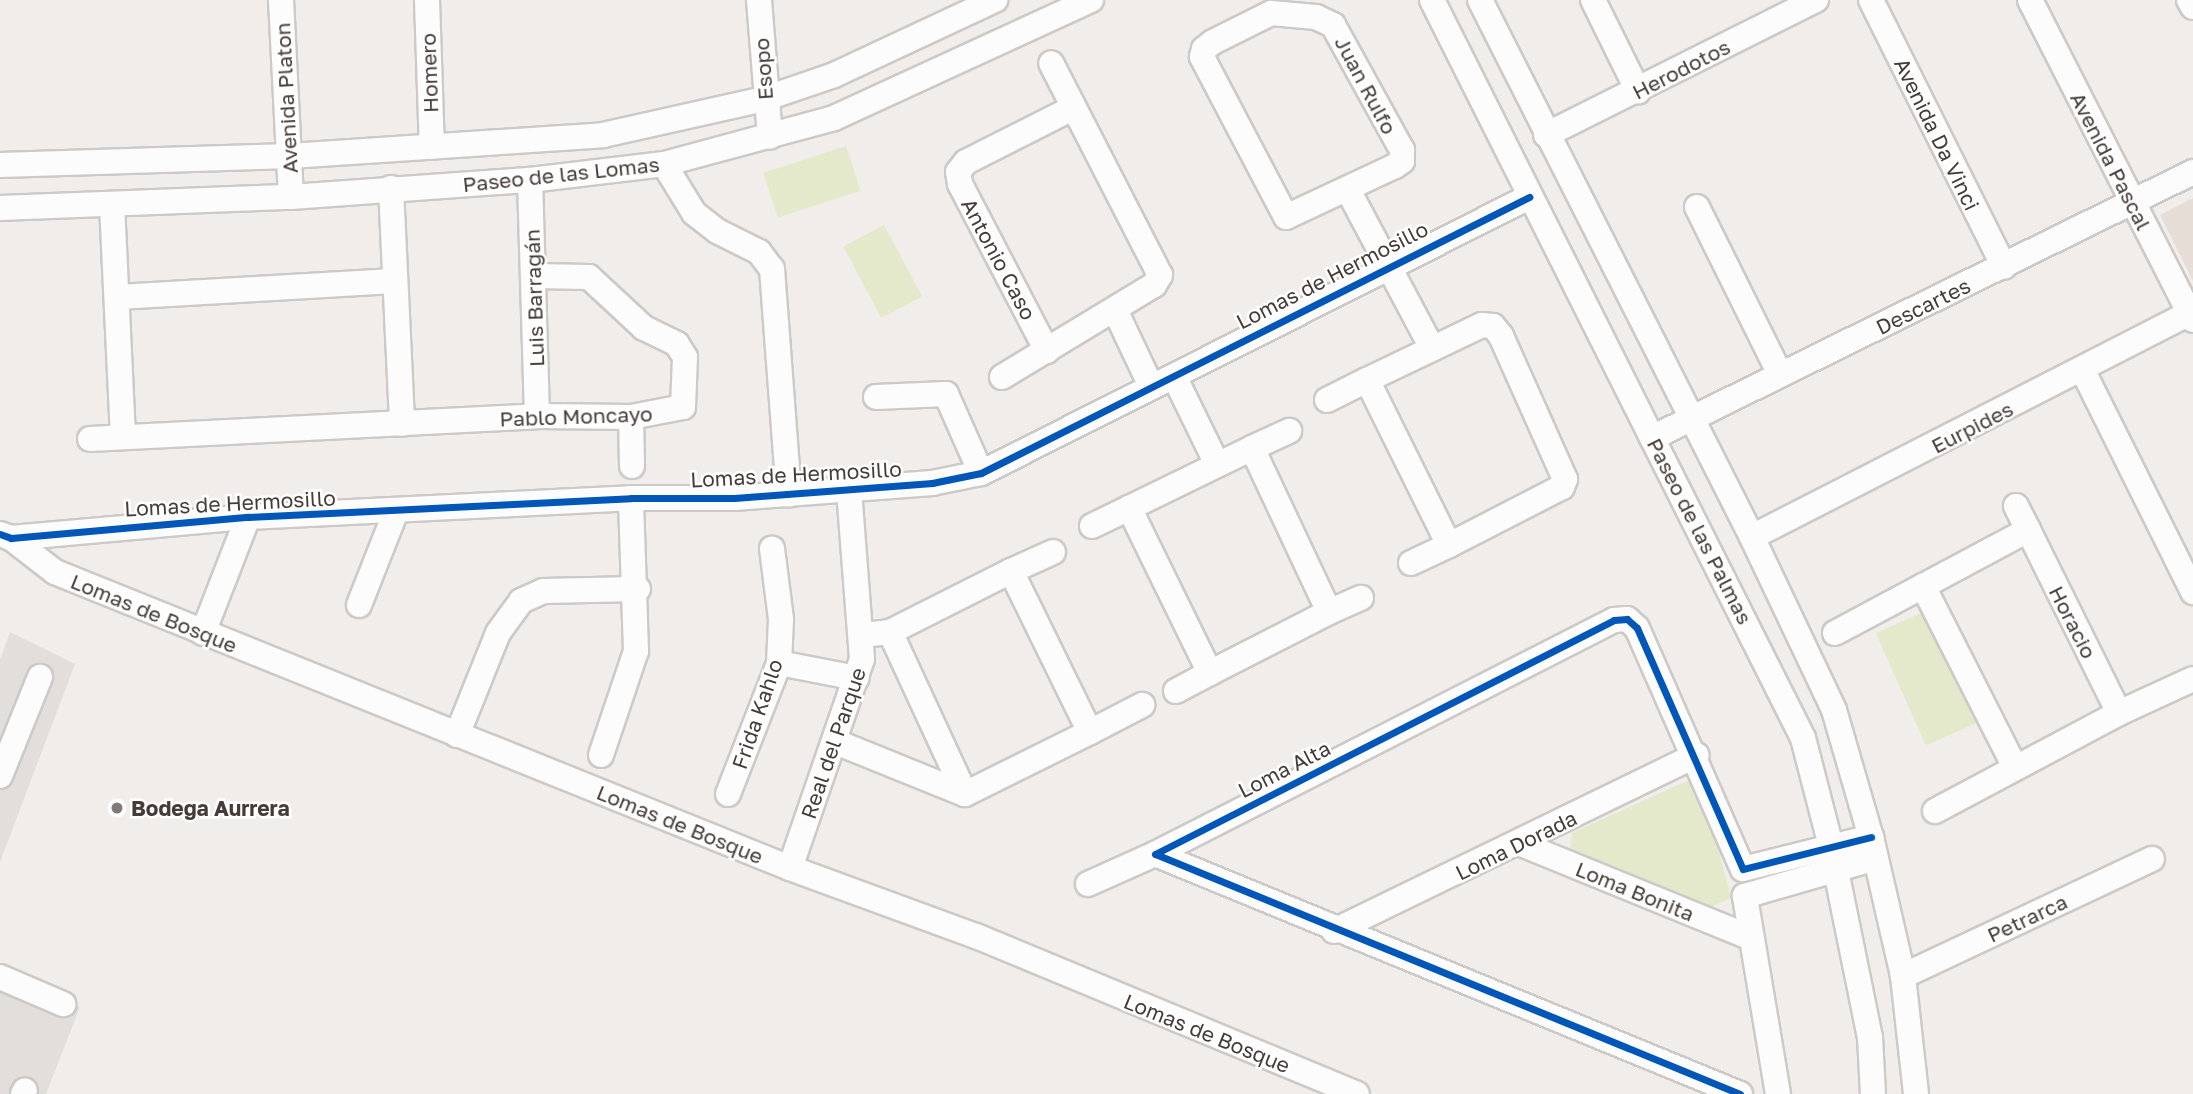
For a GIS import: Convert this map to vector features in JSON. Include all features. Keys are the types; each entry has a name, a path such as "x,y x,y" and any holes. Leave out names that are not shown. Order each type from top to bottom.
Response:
{"street":[{"name":"Avenida Platon","path":"281,0 291,197"},
{"name":"Homero","path":"427,0 432,147"},
{"name":"Esopo","path":"759,0 764,99 769,137"},
{"name":"Paseo de las Lomas","path":"0,165 290,156 603,135 764,99 834,75 995,0"},
{"name":"Paseo de las Lomas","path":"0,208 291,197 530,180 664,164 769,137 874,102 1062,6 1091,0"},
{"name":"Paseo de las Palmas","path":"1432,0 1529,197 1787,698 1817,783 1870,1037 1873,1094"},
{"name":"Paseo de las Palmas","path":"1480,0 1688,418 1752,537 1834,710 1874,847 1903,976 1916,1094"},
{"path":"1593,0 1638,91"},
{"name":"Herodotos","path":"1546,135 1816,0"},
{"name":"Avenida Da Vinci","path":"1871,0 2004,267"},
{"name":"Avenida Pascal","path":"2030,0 2191,317"},
{"path":"2189,0 2193,7"},
{"name":"Juan Rulfo","path":"1271,13 1316,17 1334,25 1402,150 1402,161 1348,190 1286,217 1202,57 1203,49 1271,13"},
{"path":"1002,377 1154,285 1160,275 1051,63"},
{"name":"Antonio Caso","path":"1047,351 960,184 958,172 966,162 1073,108"},
{"path":"664,164 694,213 717,231 759,252 772,270 789,494"},
{"name":"Descartes","path":"1652,438 1688,418 2193,173"},
{"name":"Luis Barragán","path":"530,180 537,416"},
{"path":"391,188 402,424"},
{"path":"1348,190 1432,348"},
{"name":"Lomas de Hermosillo","path":"6,536 248,517 631,498 789,494 932,483 981,473 1387,266 1529,197"},
{"path":"112,204 123,436"},
{"path":"1697,207 1780,374"},
{"name":"Pablo Moncayo","path":"90,439 537,416 631,416 683,407 682,349 644,328 589,277 534,276"},
{"path":"117,297 395,281"},
{"path":"1115,310 1152,386"},
{"name":"Eurpides","path":"1752,537 2191,317"},
{"path":"1327,400 1482,325 1493,326 1566,479 1562,487 1411,563"},
{"path":"2083,371 2193,592"},
{"path":"1174,376 1217,464"},
{"path":"1367,380 1449,545"},
{"path":"876,397 946,394 981,473"},
{"path":"631,416 632,466"},
{"path":"1092,526 1289,431"},
{"path":"1252,449 1329,612"},
{"name":"Real del Parque","path":"790,867 857,678 862,635 849,490"},
{"path":"601,755 636,651 638,589 631,498"},
{"name":"Horacio","path":"2016,506 2119,713"},
{"path":"1129,508 1210,673"},
{"path":"359,605 396,511"},
{"path":"203,633 248,517"},
{"path":"1835,633 2028,530"},
{"name":"Lomas de Bosque","path":"6,536 55,572 790,867 976,936 1357,1094"},
{"name":"Frida Kahlo","path":"728,794 779,663 781,619 772,549"},
{"path":"862,635 890,632 1053,552"},
{"path":"1012,570 1090,732"},
{"path":"1923,586 2015,767"},
{"path":"457,735 498,634 521,601 543,591 638,589"},
{"path":"1176,691 1361,598"},
{"name":"Loma Alta","path":"1088,884 1155,854 1614,620 1627,620 1637,628 1696,755 1743,869 1833,857 1874,847"},
{"path":"890,632 965,794"},
{"path":"779,663 857,678"},
{"path":"0,776 40,677"},
{"path":"1935,811 2119,713 2193,679"},
{"path":"836,742 965,794 1142,705"},
{"name":"Loma Dorada","path":"1334,931 1521,844 1696,755"},
{"name":"Loma Bonita","path":"1521,844 1749,937"},
{"path":"1155,854 1334,931 1740,1094"},
{"name":"Loma Alta","path":"1778,1094 1744,904 1750,891 1833,857"},
{"name":"Petrarca","path":"1903,976 2152,859"},
{"path":"0,977 63,1004"}],"shaded area":[{"path":"2193,198 2193,281 2160,215"},
{"path":"10,632 75,664 0,862 0,660"},
{"path":"0,969 80,1007 46,1094 0,1094"}],"green space":[{"path":"846,146 861,191 778,218 763,173"},
{"path":"884,225 922,297 881,318 843,247"},
{"path":"1928,610 1978,722 1926,746 1876,633"},
{"path":"1687,781 1702,788 1731,898 1708,908 1570,856 1572,833"}],"cycle path":[{"path":"0,534 11,538 248,517 631,498 734,498 932,483 981,473 1529,197"},
{"path":"1740,1094 1155,854 1614,620 1627,619 1637,628 1743,869 1871,837"}],"place":[{"name":"Bodega Aurrera","path":"117,808"}]}
